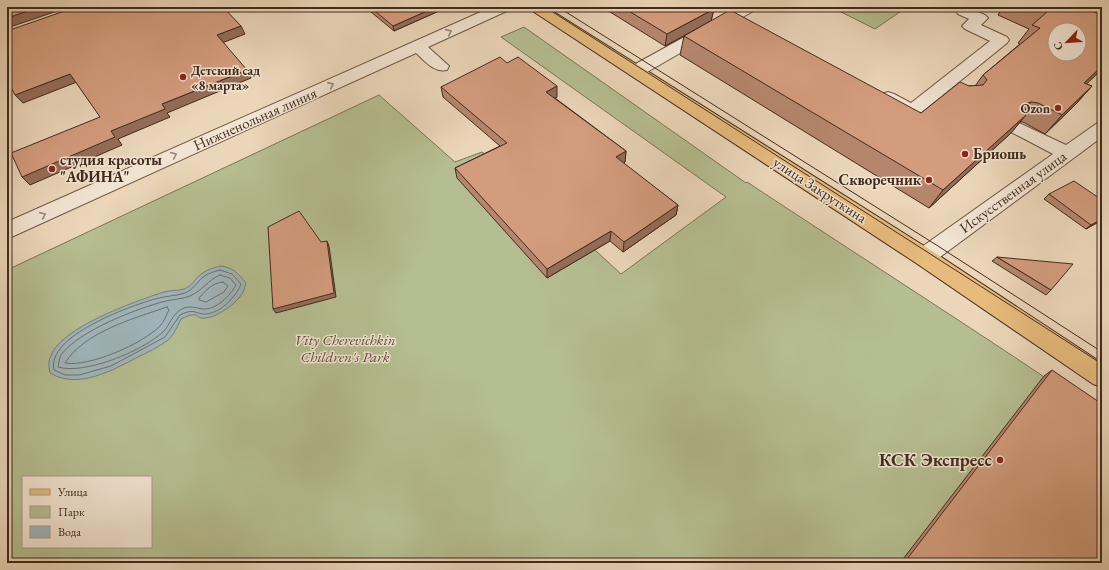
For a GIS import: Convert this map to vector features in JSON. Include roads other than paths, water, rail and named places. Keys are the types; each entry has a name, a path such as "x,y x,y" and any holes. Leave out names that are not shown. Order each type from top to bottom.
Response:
{"main road":[{"name":"улица Закруткина","path":"536,7 924,257 1102,376"}],"street":[{"name":"Нижненольная линия","path":"7,231 504,7"},
{"path":"871,89 912,111 1001,40 970,26 980,18 963,11 968,7"},
{"path":"636,72 745,15"},
{"path":"416,46 441,66"},
{"path":"942,88 958,96"},
{"path":"1017,128 1066,153"},
{"name":"Искусственная улица","path":"924,257 1102,128"}],"water":[{"path":"220,266 234,271 246,283 244,291 236,301 219,314 206,318 201,318 194,315 181,319 172,336 165,343 107,372 84,379 72,380 61,378 50,373 49,360 56,347 67,336 82,326 118,309 166,291 184,289 202,273"}],"tram line":[{"path":"545,7 1102,364"},
{"path":"558,7 938,246 1102,352"}],"place":[{"name":"Детский сад «8 марта»","path":"183,77"},
{"name":"Ozon","path":"1058,108"},
{"name":"Бриошь","path":"965,154"},
{"name":"студия красоты \"АФИНА\"","path":"52,169"},
{"name":"Скворечник","path":"929,180"},
{"name":"КСК Экспресс","path":"1000,460"}],"park label":[{"name":"Vity Cherevichkin Children's Park","path":"345,348"}]}
